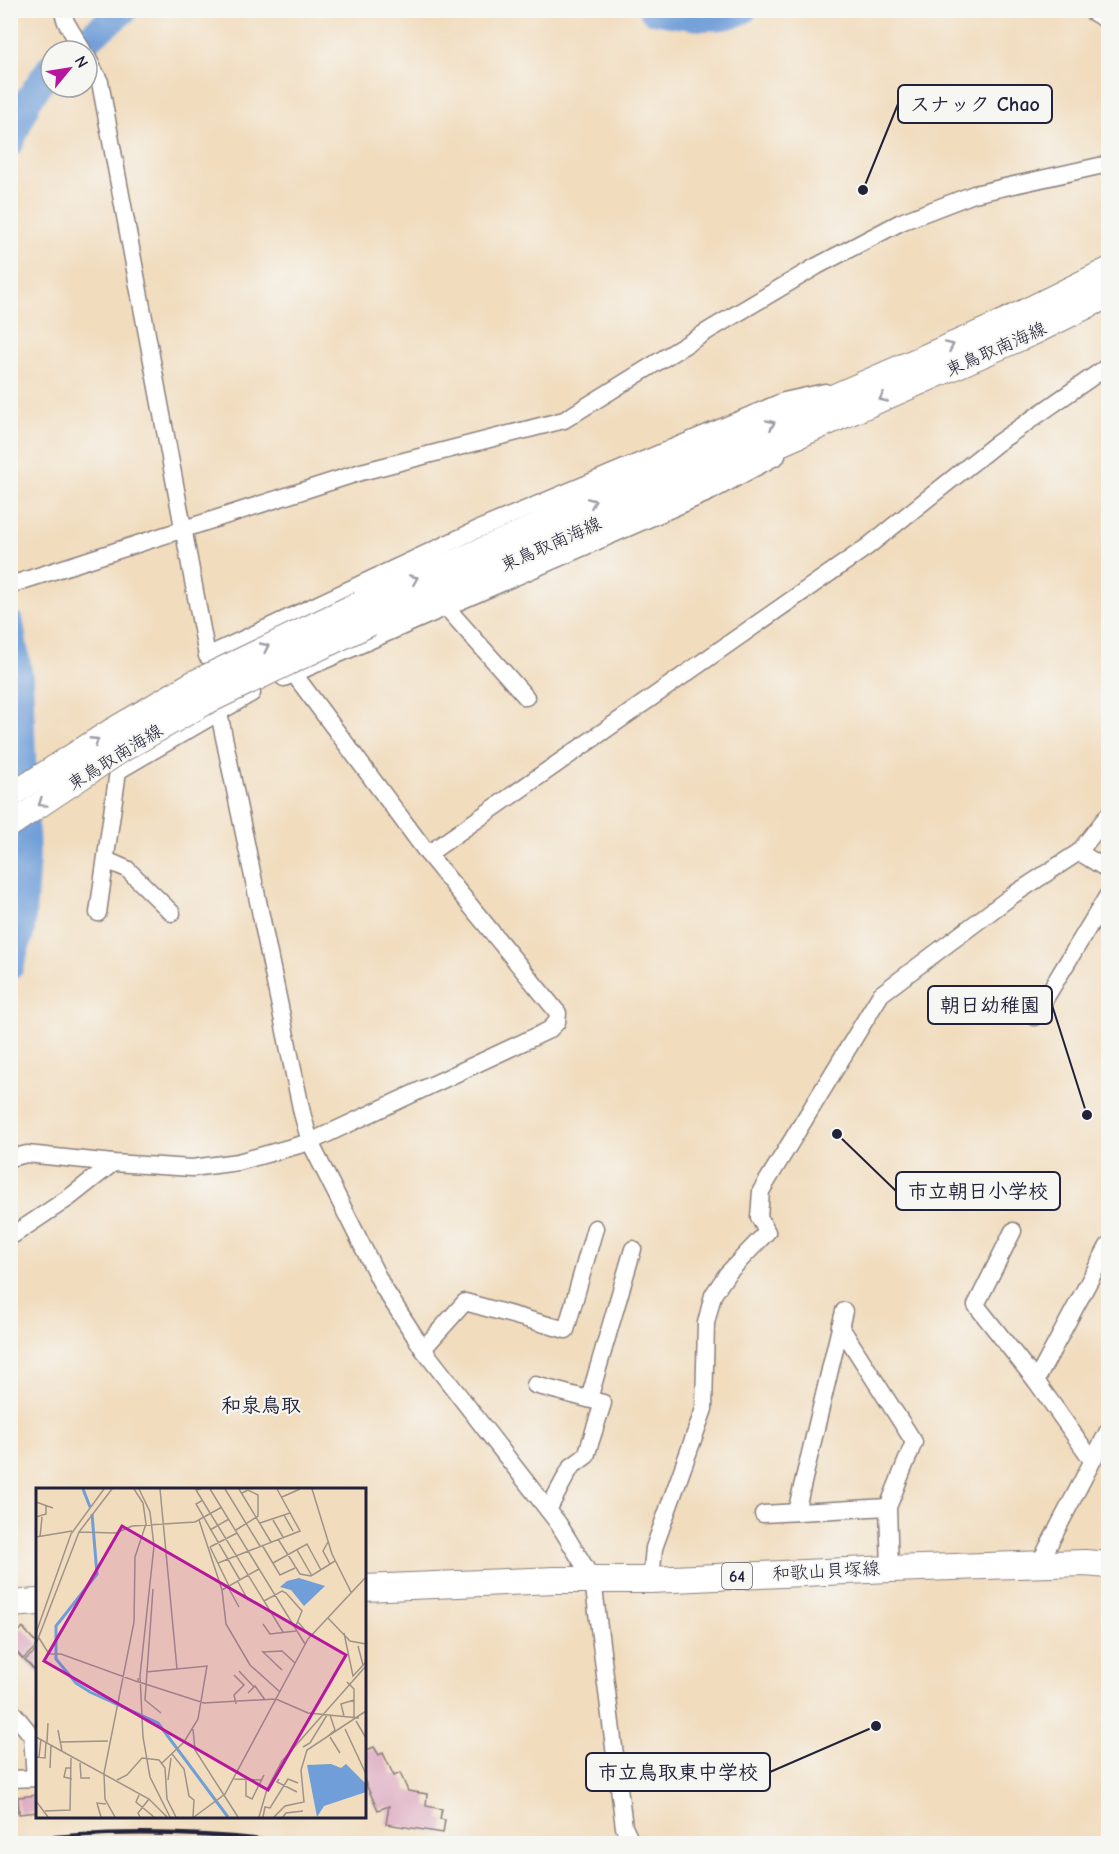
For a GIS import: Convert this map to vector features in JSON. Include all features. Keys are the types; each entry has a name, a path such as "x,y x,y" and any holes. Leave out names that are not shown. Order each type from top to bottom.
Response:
{"main road":[{"name":"東鳥取南海線","path":"10,825 122,750 365,613 995,326 1108,270"},
{"name":"東鳥取南海線","path":"10,796 111,731 193,683 839,418 1035,332 1108,296"},
{"name":"和歌山貝塚線","path":"366,1588 651,1580 1039,1564 1108,1565"},
{"path":"10,1604 36,1602"}],"street":[{"path":"1089,10 1108,21"},
{"path":"64,16 76,39"},
{"path":"99,83 207,656 302,1113 310,1142 382,1287 423,1349 548,1510 593,1580 624,1827 632,1844"},
{"path":"10,585 361,472 564,420 817,266 901,222 974,194 1108,164"},
{"path":"428,854 867,547 996,444 1108,366"},
{"path":"207,656 474,531 678,444 784,401 866,383"},
{"path":"98,914 118,771 219,710 254,692 710,492 755,469 839,418"},
{"path":"446,607 526,697"},
{"path":"10,1158 27,1154 192,1168 238,1162 310,1142 549,1030 557,1022 558,1013 428,854 294,674"},
{"path":"651,1580 654,1548 704,1409 706,1323 713,1295 727,1274 767,1232 759,1217 761,1191 881,994 1013,895 1079,852 1108,816"},
{"path":"1079,852 1108,870"},
{"path":"106,860 127,869 172,913"},
{"path":"1034,1017 1108,895"},
{"path":"10,1237 70,1197 113,1163"},
{"path":"423,1349 465,1302 566,1330 595,1228"},
{"path":"1013,1231 976,1305 1036,1381 1092,1460"},
{"path":"1036,1381 1108,1246"},
{"path":"589,1399 633,1249"},
{"path":"796,1512 842,1318 914,1442 888,1508 890,1569"},
{"path":"535,1385 603,1403 586,1456 571,1467 548,1510"},
{"path":"1039,1564 1092,1460 1106,1440"},
{"path":"763,1514 888,1508"},
{"path":"10,1779 36,1778 32,1736 19,1713"}],"building":[{"path":"23,1628 36,1643 36,1647 23,1659 10,1645 10,1638"},
{"path":"36,1651 36,1672 25,1660"},
{"path":"374,1747 379,1755 383,1753 394,1776 400,1773 408,1791 427,1794 426,1806 442,1809 440,1819 445,1820 443,1833 386,1824 389,1806 378,1810 366,1784 366,1750"},
{"path":"36,1795 36,1812 19,1814 18,1797"},
{"path":"10,1796 16,1796 17,1812 10,1813"}],"waterway":[{"path":"87,39 124,10"},
{"path":"653,10 687,16 710,17 743,10"},
{"path":"10,143 28,100 39,84"},
{"path":"10,624 19,678 26,856 21,930 10,966"}],"railway":[{"path":"10,1842 82,1835 152,1833 223,1836 295,1844"},
{"path":"82,1844 181,1844"}],"place":[{"name":"スナック Chao","path":"863,190"},
{"name":"朝日幼稚園","path":"1087,1115"},
{"name":"市立朝日小学校","path":"837,1134"},
{"name":"市立鳥取東中学校","path":"876,1726"}],"district":[{"name":"和泉鳥取","path":"261,1405"}]}
